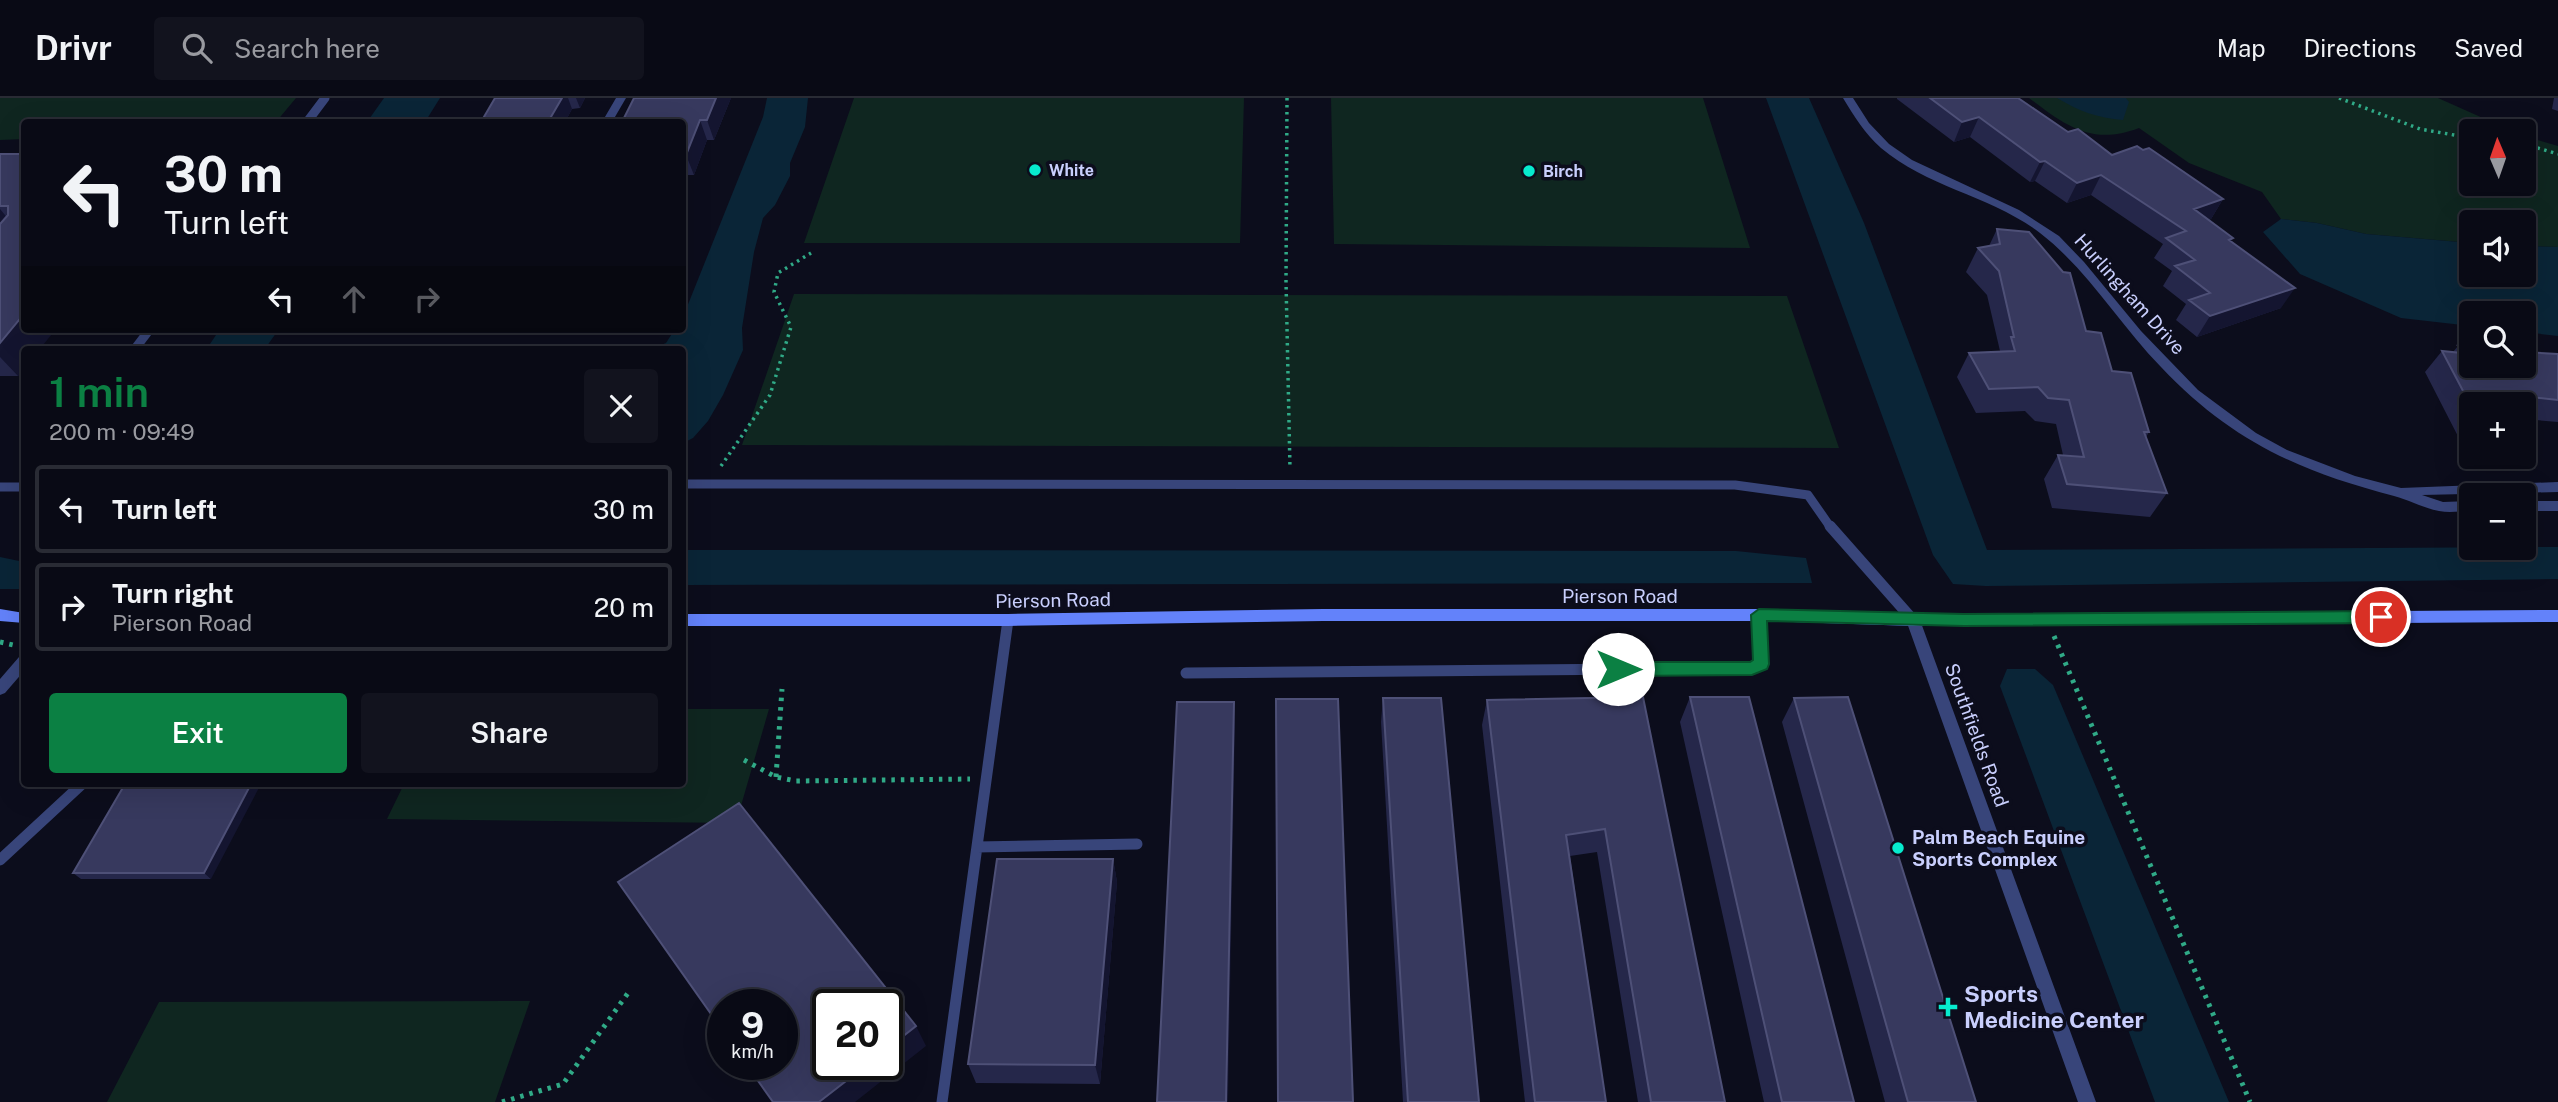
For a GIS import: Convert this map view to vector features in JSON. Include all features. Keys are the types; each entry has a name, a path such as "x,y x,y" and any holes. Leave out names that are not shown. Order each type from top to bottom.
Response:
{"street":[{"path":"609,119 621,98"},
{"name":"Hurlingham Drive","path":"1848,98 1865,129 1891,152 1918,169 2027,218 2052,236 2147,345 2179,378 2233,425 2270,449 2312,468 2352,482 2398,491 2441,506 2459,506"},
{"name":"Hurlingham Drive","path":"2398,491 2558,487"},
{"path":"2536,506 2558,506"},
{"path":"0,615 21,618"},
{"name":"Pierson Road","path":"686,621 1323,615 1759,615 1913,620 2558,616"},
{"name":"Southfields Road","path":"1913,620 2087,1102"},
{"path":"0,689 21,664"}],"lane":[{"path":"309,119 325,98"},
{"path":"686,484 1735,485 1808,495 1832,528 1913,620"},
{"path":"0,487 21,487"},
{"path":"1186,673 1752,668 1761,664 1759,615"},
{"path":"942,1102 1008,620"},
{"path":"0,860 79,787"},
{"path":"977,847 1137,844"}],"path":[{"path":"1287,98 1286,281 1290,484"},
{"path":"2339,98 2420,129 2459,136"},
{"path":"2536,148 2558,154"},
{"path":"712,484 730,448 764,405 777,378 791,327 774,292 778,273 811,253"},
{"path":"2047,619 2250,1102"},
{"path":"776,777 782,689"},
{"path":"744,760 776,777 796,780 987,779"},
{"path":"502,1102 563,1084 628,993"}],"green space":[{"path":"0,98 296,98 278,119 21,119 21,139 0,140"},
{"name":"White","path":"854,98 1244,98 1240,243 804,243"},
{"name":"Birch","path":"1331,98 1703,98 1750,248 1334,244"},
{"path":"2029,98 2438,98 2485,119 2459,119 2459,196 2536,196 2536,140 2558,146 2558,247 2536,246 2536,210 2459,210 2459,242 2366,234 2317,223 2281,219 2262,192 2189,163 2139,128 2107,135 2093,134 2055,117"},
{"path":"794,294 1787,296 1839,448 742,445"},
{"path":"686,709 769,709 736,823 387,819 403,787 686,787"},
{"path":"530,1001 495,1102 107,1102 159,1002"}],"water":[{"path":"384,98 440,98 427,119 369,119"},
{"path":"767,98 808,98 805,127 790,163 790,176 775,205 763,218 754,252 742,328 743,350 708,421 693,438 686,442 686,346 659,346 666,343 672,333 686,333 686,310 763,117"},
{"path":"1766,98 1809,98 1864,223 1987,550 2459,548 2459,560 2536,560 2536,547 2558,547 2558,579 1986,586 1953,584 1933,555"},
{"path":"2057,98 2126,98 2129,102 2123,120 2088,113"},
{"path":"2281,219 2317,223 2366,234 2459,242 2459,287 2536,287 2536,246 2558,247 2558,336 2536,333 2536,301 2459,301 2459,325 2401,318 2300,274 2263,232"},
{"path":"217,333 276,333 267,346 209,346"},
{"path":"686,550 1736,551 1806,558 1812,583 686,585"},
{"path":"0,557 21,561 21,589 0,589"},
{"path":"2007,669 2035,669 2053,685 2229,1102 2155,1102 2000,686"}],"building":[{"path":"495,98 562,98 550,119 483,119"},
{"path":"634,98 716,98 707,120 700,120 686,155 686,119 624,119"},
{"path":"1930,98 2018,98 2068,132 2078,129 2112,155 2137,146 2143,150 2149,148 2223,199 2194,209 2233,238 2229,240 2295,288 2210,316 2189,300 2210,293 2175,266 2195,260 2166,238 2186,231 2101,175 2077,183 2045,161 2040,162 1979,117 1962,122"},
{"path":"0,154 21,154 21,318 0,343 0,224 8,215 8,206 0,206"},
{"path":"1997,229 2029,232 2063,272 2070,273 2086,331 2101,333 2112,371 2131,373 2149,432 2144,432 2167,493 2067,484 2058,455 2084,457 2069,400 2048,398 2038,387 1989,389 1969,353 2015,351 1999,271 1978,248 2000,244"},
{"path":"2442,351 2459,353 2459,378 2536,378 2536,353 2558,354 2558,400 2536,398 2536,392 2464,392"},
{"path":"1643,697 1725,1102 1651,1102 1605,829 1566,835 1606,1102 1535,1102 1487,700"},
{"path":"1690,697 1749,697 1854,1102 1782,1102"},
{"path":"1848,697 1976,1102 1908,1102 1794,698"},
{"path":"1383,698 1441,698 1479,1102 1408,1102"},
{"path":"1276,699 1338,699 1353,1102 1278,1102"},
{"path":"1177,702 1234,702 1226,1102 1157,1102"},
{"path":"123,787 249,787 204,873 73,873"},
{"path":"739,803 887,989 812,989 812,1080 847,1080 819,1102 773,1102 757,1080 798,1080 798,989 707,989 707,1008 618,882"},
{"path":"997,859 1113,859 1095,1065 968,1064"},
{"path":"903,1010 916,1026 903,1036"}],"place":[{"name":"White","path":"1035,170"},
{"name":"Birch","path":"1529,171"},
{"name":"Palm Beach Equine Sports Complex","path":"1898,848"},
{"name":"Sports Medicine Center","path":"1948,1007"}],"route":[{"path":"1618,669 1752,668 1761,664 1759,615 1913,620 2381,617"}]}
